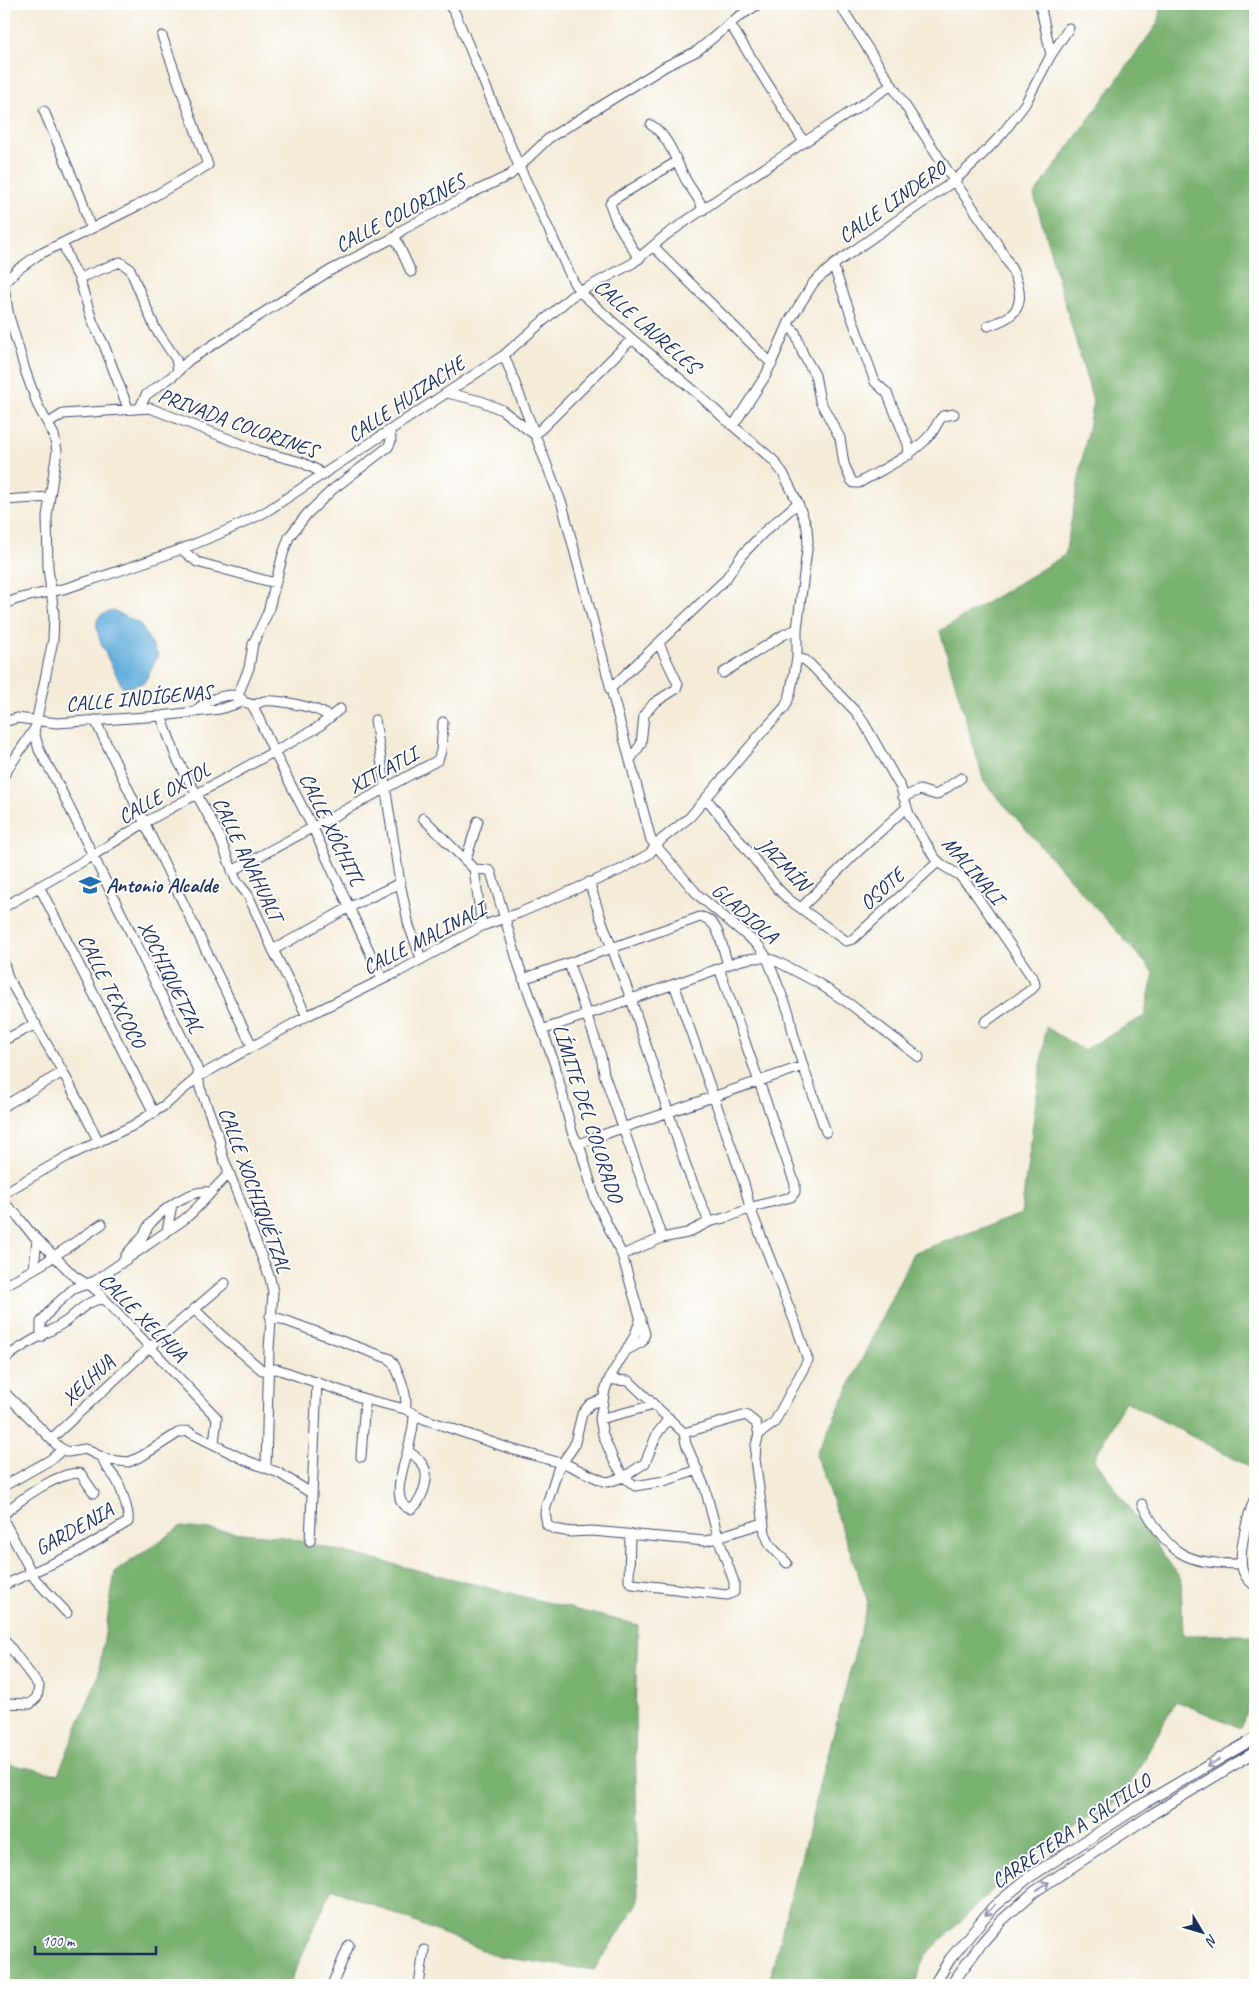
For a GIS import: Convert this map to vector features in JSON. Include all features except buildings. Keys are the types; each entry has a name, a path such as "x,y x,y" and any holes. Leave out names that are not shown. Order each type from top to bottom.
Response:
{"main road":[{"name":"CARRETERA A SALTILLO","path":"934,1985 950,1959 993,1907 1028,1878 1146,1802 1255,1738"},
{"name":"CARRETERA A SALTILLO","path":"951,1985 981,1944 1001,1921 1034,1892 1154,1813 1255,1752"}],"street":[{"name":"CALLE COLORINES","path":"140,407 146,395 178,372 189,360 331,270 395,237 402,230 510,175 549,138 666,66 697,51 730,24 759,4"},
{"path":"839,4 954,181 998,243 1014,273 1020,300 1015,310 1006,319 988,326"},
{"path":"1040,4 1051,55"},
{"name":"CALLE LAURELES","path":"452,5 519,166 580,292 766,454 778,466 798,503 806,528 808,542 797,630 797,658"},
{"path":"730,24 804,142"},
{"name":"CALLE LINDERO","path":"733,426 772,364 788,326 810,288 833,265 954,181 979,158 1013,121 1069,28"},
{"path":"4,284 16,270 38,255 137,206 208,165 162,36"},
{"name":"CALLE HUIZACHE","path":"4,605 17,599 52,593 149,562 249,520 322,476 504,355 572,296 639,258 703,210 892,85"},
{"path":"44,111 82,200 90,228"},
{"path":"652,125 666,140 688,184 700,200 703,210"},
{"path":"639,258 616,221 610,204 613,200 676,162"},
{"path":"395,237 411,272"},
{"path":"653,246 772,364"},
{"path":"65,249 79,278 93,323 104,345 128,408"},
{"path":"79,278 120,262 130,269 155,328 176,359 178,372"},
{"path":"833,265 875,382 886,393 908,444 909,455"},
{"path":"4,288 6,308 32,390 57,445 54,481 47,516 48,568 54,614 52,640 34,731 4,775"},
{"path":"788,326 795,332 803,354 815,375 820,401 840,438 844,464 852,482 859,482 909,455 931,434 943,416 954,414"},
{"path":"447,392 482,401 502,410 535,435 632,339"},
{"name":"GLADIOLA","path":"504,355 562,504 650,835 656,846 698,895 759,946 767,958 818,983 851,1005 919,1057"},
{"path":"49,424 63,414 140,407"},
{"name":"PRIVADA COLORINES","path":"140,407 154,409 260,451 301,462 317,470 322,476"},
{"path":"329,717 323,713 286,703 265,701 253,706 240,698 249,668 253,644 268,612 287,541 307,514 332,490 388,447 390,443 390,430"},
{"path":"4,500 50,498"},
{"path":"610,688 725,580 737,560 764,532 798,503"},
{"path":"181,549 197,562 275,583"},
{"path":"723,673 783,635 797,630"},
{"path":"630,760 641,744 644,715 654,703 676,689 678,684 659,644"},
{"name":"MALINALI","path":"797,658 805,660 811,665 860,718 901,788 906,808 938,862 959,875 974,892 1035,983 1032,989 985,1022"},
{"name":"CALLE MALINALI","path":"4,1192 68,1156 154,1113 176,1097 198,1076 307,1016 482,926 620,870 641,859 690,817 785,707 790,694 797,658"},
{"name":"CALLE INDÍGENAS","path":"37,720 57,723 161,716 220,709 240,698"},
{"name":"CALLE XÓCHITL","path":"253,706 313,828 382,979"},
{"name":"CALLE OXTOL","path":"4,908 144,823 317,728 340,709"},
{"name":"CALLE ANAHUALT","path":"161,716 177,759 218,833 236,880 248,895 273,950 307,1016"},
{"path":"4,722 13,718 37,720"},
{"path":"95,720 252,1046"},
{"path":"375,720 400,882 410,926 421,958"},
{"name":"XITLATLI","path":"232,871 438,760 442,751 443,722"},
{"name":"XOCHIQUETZAL","path":"34,731 39,750 56,780 197,1068 198,1076"},
{"path":"903,797 920,790 936,795 961,778"},
{"name":"JAZMÍN","path":"706,798 778,889 788,899 849,941"},
{"path":"802,907 852,857 906,808"},
{"path":"423,818 474,869 482,926"},
{"path":"466,859 478,821"},
{"name":"OSOTE","path":"849,941 938,862"},
{"name":"LÍMITE DEL COLORADO","path":"474,869 490,871 523,978 555,1065 572,1132 579,1144 595,1199 622,1255 641,1318 644,1338 627,1350 610,1377"},
{"path":"273,950 350,907 400,882"},
{"path":"589,882 631,999 687,1169 709,1222"},
{"name":"CALLE TEXCOCO","path":"39,886 154,1113"},
{"path":"705,917 711,906"},
{"path":"523,978 569,964 695,918 705,917 716,930 728,964"},
{"path":"542,1030 744,958 767,958 789,1014 803,1066 826,1132"},
{"path":"569,964 601,1056 604,1074 662,1238"},
{"path":"622,1255 662,1238 687,1233 709,1222 728,1218 750,1208 791,1197 796,1190 719,968"},
{"path":"4,969 63,1072 99,1142"},
{"path":"674,984 744,1183 750,1208 796,1324 808,1360 774,1423 759,1434"},
{"path":"4,1040 36,1024"},
{"path":"579,1144 803,1066"},
{"path":"4,1106 63,1072"},
{"name":"CALLE XOCHIQUÉTZAL","path":"198,1076 200,1088 229,1174 270,1278 273,1292 270,1316 266,1467"},
{"path":"41,1337 41,1322 53,1307 73,1289 95,1281 188,1217 229,1174"},
{"path":"125,1260 126,1254 141,1238 149,1225 172,1205 186,1196 205,1191 210,1192"},
{"name":"CALLE XELHUA","path":"4,1203 74,1276 87,1284 105,1300 217,1418 214,1444"},
{"path":"167,1232 172,1205"},
{"path":"4,1286 102,1224"},
{"path":"34,1268 37,1239"},
{"name":"XELHUA","path":"51,1439 150,1348 225,1283"},
{"path":"5,1358 41,1337 96,1299 105,1300"},
{"path":"194,1309 259,1368 265,1370 277,1369 366,1399 405,1409 414,1414 511,1449 561,1464 603,1481 608,1482 624,1477 647,1461 654,1440 668,1418"},
{"path":"270,1316 303,1326 390,1359 397,1371 406,1398 405,1409"},
{"path":"630,1534 629,1581 633,1584 730,1595 734,1592 734,1585 705,1488 698,1470 686,1444 684,1433 629,1381 614,1380 610,1377 603,1399 600,1419 606,1443 624,1477 635,1486 664,1482 698,1470"},
{"path":"310,1541 317,1382"},
{"path":"4,1392 51,1439 67,1451"},
{"path":"361,1457 366,1399"},
{"path":"603,1399 590,1404 584,1410 574,1446 561,1464 545,1510 546,1522 549,1526 571,1532 592,1531 713,1540 718,1536 763,1523"},
{"path":"600,1419 654,1405"},
{"path":"408,1451 421,1463 426,1474 420,1497 416,1505 410,1509 404,1507 399,1498 402,1470 408,1451 414,1414"},
{"path":"684,1433 746,1415 756,1423 759,1434 755,1459 763,1523 767,1540 786,1563"},
{"path":"4,1486 67,1451 85,1449 102,1459 124,1462 134,1460 184,1431 191,1432 245,1460 288,1477 311,1493"},
{"name":"GARDENIA","path":"4,1585 76,1553 128,1522 126,1506 117,1481 102,1459"},
{"path":"4,1515 46,1484 73,1473 81,1474 94,1493"},
{"path":"1255,1498 1244,1534 1241,1564 1244,1573 1255,1586"},
{"path":"1142,1504 1163,1538 1183,1556 1197,1561 1241,1564"},
{"path":"4,1521 40,1586 67,1613"},
{"path":"4,1639 38,1683 38,1693 30,1704 4,1703"},
{"path":"332,1985 348,1945"},
{"path":"419,1985 424,1950"}],"green space":[{"path":"1162,4 1255,4 1255,1459 1250,1467 1125,1401 1094,1459 1181,1579 1183,1635 1255,1635 1255,1685 1241,1728 1176,1701 1122,1799 1024,1859 926,1955 914,1985 768,1985 868,1602 816,1455 913,1253 1021,1214 1046,1027 1083,1050 1144,1016 1154,973 984,782 940,631 1065,555 1093,401 1034,195 1158,23"},
{"path":"180,1527 284,1537 638,1625 635,1716 638,1903 594,1970 499,1957 332,1888 289,1985 4,1985 4,1763 58,1774 98,1677 115,1572"}],"water":[{"path":"113,610 140,624 158,655 145,682 131,687 122,686 106,654 97,628 98,619"}],"place":[{"name":"Antonio Alcalde","path":"90,885"}]}
